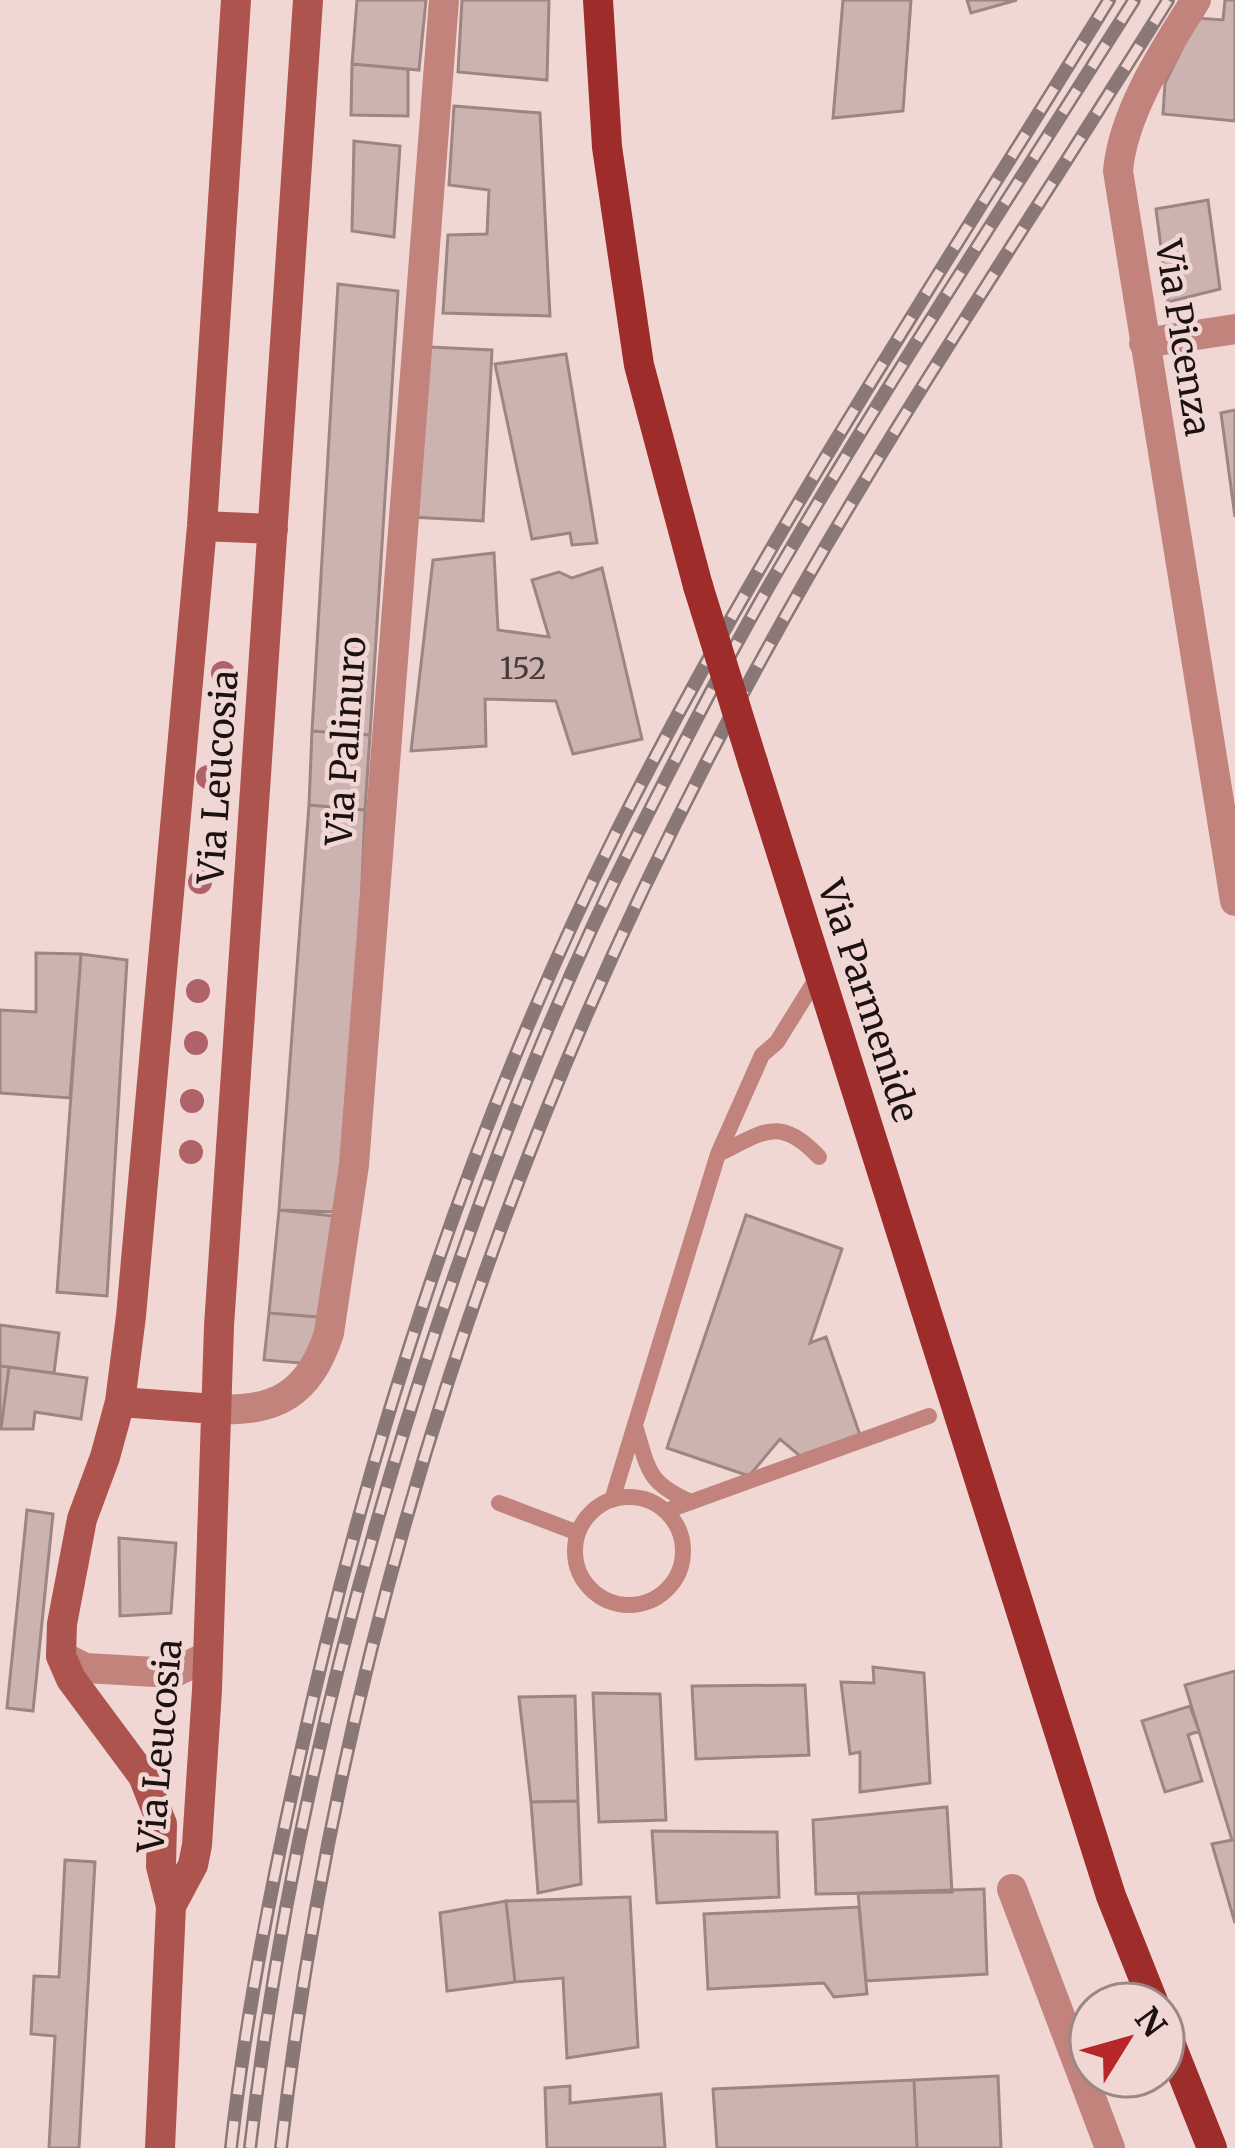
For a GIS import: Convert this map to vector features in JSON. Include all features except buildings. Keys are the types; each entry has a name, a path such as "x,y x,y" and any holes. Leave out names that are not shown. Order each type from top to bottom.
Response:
{"main road":[{"name":"Via Leucosia","path":"171,1906 161,1866 162,1824 149,1789 124,1748 70,1679 61,1656 62,1624 82,1519 120,1402 131,1316 202,526 236,0"},
{"name":"Via Leucosia","path":"171,1906 194,1865 197,1845 215,1409 308,0"},
{"name":"Via Parmenide","path":"598,0 607,147 639,365 698,586 1112,1896 1145,1980"},
{"path":"202,526 273,529"},
{"path":"120,1402 215,1409"},
{"path":"160,2148 171,1906"},
{"path":"1187,2086 1212,2148"}],"street":[{"name":"Via Palinuro","path":"215,1409 249,1412 303,1385 329,1333 354,1166 444,0"},
{"name":"Via Picenza","path":"1196,0 1152,76 1120,152 1118,171 1230,846 1235,901"},
{"path":"1144,343 1235,329"},
{"path":"61,1656 85,1668 172,1673 208,1656"},
{"path":"1012,1889 1110,2148"}],"lane":[{"path":"612,1500 718,1154 762,1055 777,1042 818,976"},
{"path":"718,1154 762,1133 785,1130 799,1136 819,1157"},
{"path":"665,1511 929,1416"},
{"path":"634,1425 649,1469 663,1490 691,1502"},
{"path":"633,1497 665,1511 677,1525 683,1561 666,1592 632,1606 598,1596 585,1583 575,1550 587,1517 612,1500 633,1497"},
{"path":"499,1503 578,1533"}],"railway":[{"path":"231,2148 251,2003 278,1860 356,1526 429,1288 515,1056 617,831 731,618 854,410 1109,0"},
{"path":"250,2148 280,1941 347,1634 435,1333 501,1145 551,1022 634,841 769,586 916,342 1134,0"},
{"path":"281,2148 309,1952 346,1758 393,1566 450,1377 515,1190 590,1007 673,828 812,570 1168,0"}]}
